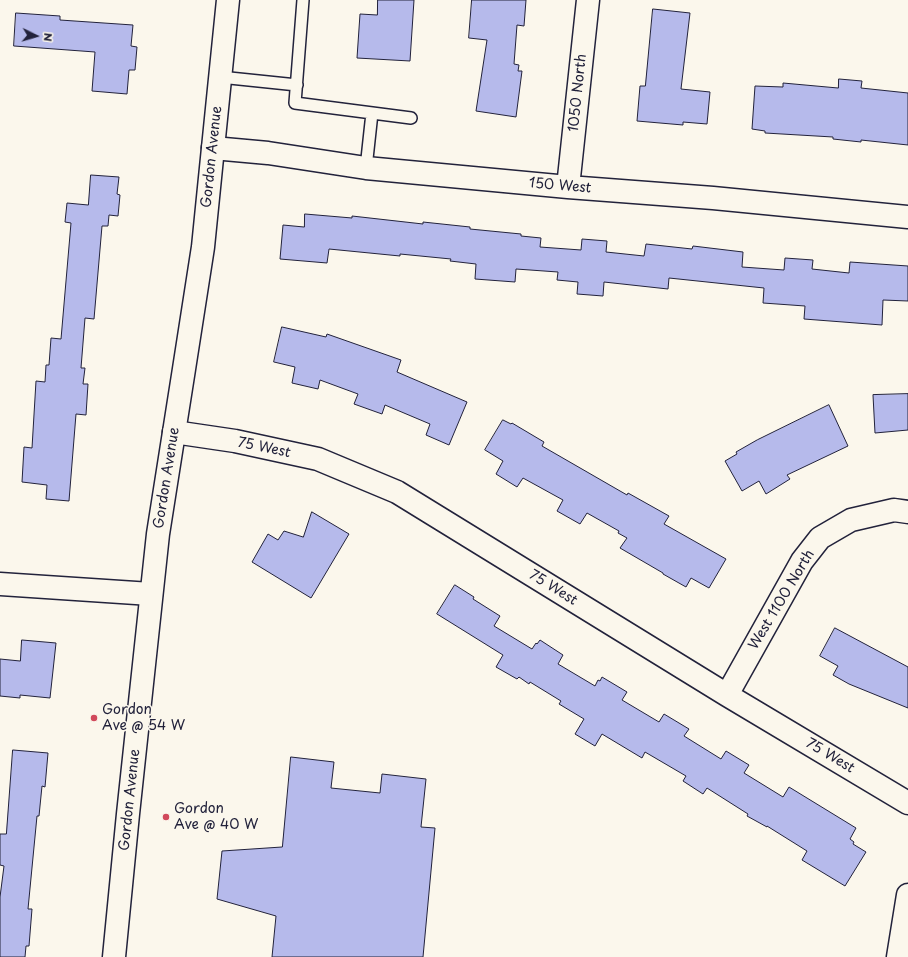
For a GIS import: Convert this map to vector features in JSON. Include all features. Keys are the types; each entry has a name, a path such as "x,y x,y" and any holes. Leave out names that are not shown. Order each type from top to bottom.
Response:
{"street":[{"name":"Gordon Avenue","path":"114,957 158,534 203,247 228,0"},
{"name":"1050 North","path":"568,187 588,0"},
{"name":"150 West","path":"214,148 268,153 366,168 568,187 713,198 908,217"},
{"name":"75 West","path":"174,432 234,441 318,459 397,492 727,695 908,803"},
{"name":"West 1100 North","path":"727,695 802,562 820,538 851,520 894,510 908,512"},
{"path":"0,584 151,594"},
{"path":"898,957 908,895"}],"lane":[{"path":"303,0 295,103 412,118"},
{"path":"220,77 297,85"},
{"path":"366,168 372,113"}],"building":[{"path":"378,0 414,0 410,61 357,58 360,14 377,15"},
{"path":"472,0 526,0 524,26 517,25 514,64 519,65 518,71 522,71 516,117 476,111 487,40 469,38"},
{"path":"653,9 690,13 681,89 710,92 707,124 683,122 683,125 637,121 640,86 645,86"},
{"path":"16,13 60,16 60,20 133,25 131,46 137,47 135,70 129,70 127,94 92,91 95,52 14,46"},
{"path":"839,79 862,81 861,88 908,93 908,145 861,140 861,142 833,139 833,137 765,133 765,131 752,129 755,86 783,87 783,83 838,88"},
{"path":"91,175 119,177 117,194 120,195 118,216 109,215 108,226 102,226 94,319 85,318 81,368 85,368 83,384 88,384 86,415 76,414 69,501 46,499 47,485 22,482 24,447 32,448 36,381 45,382 46,365 49,365 51,338 61,339 71,223 65,222 67,203 88,205"},
{"path":"305,214 352,218 352,216 423,224 423,222 470,227 470,229 521,234 521,236 541,238 540,247 581,250 582,239 607,241 606,252 644,256 646,244 692,249 693,246 743,252 742,267 784,270 785,258 813,260 812,269 849,273 850,262 908,266 908,301 883,300 882,325 804,319 805,306 763,303 764,288 669,278 668,289 604,282 603,296 577,294 578,282 557,280 558,272 516,269 515,282 475,279 476,264 450,261 451,259 329,249 327,263 280,259 283,225 304,227"},
{"path":"282,327 326,337 327,334 401,360 397,372 467,402 449,445 426,435 430,424 385,405 382,414 354,404 358,394 320,380 318,389 292,383 295,367 274,362"},
{"path":"908,394 908,430 875,433 873,395"},
{"path":"829,405 848,446 787,475 790,479 766,494 759,481 742,491 725,461 737,454 736,452 757,440"},
{"path":"503,420 511,424 512,423 544,442 542,446 627,495 628,493 669,516 664,524 726,559 709,588 691,578 686,587 620,548 627,538 618,533 619,531 587,513 580,524 557,511 563,500 523,478 517,487 496,474 503,461 485,450"},
{"path":"312,512 349,534 311,598 252,562 268,534 278,540 284,531 303,537"},
{"path":"455,585 474,597 473,599 500,616 494,626 532,649 540,640 563,655 558,664 595,686 598,680 600,681 602,677 627,692 622,700 659,722 664,714 689,729 684,736 721,759 726,751 749,765 744,773 783,797 789,787 856,828 850,839 854,842 853,844 866,852 845,886 802,860 807,851 767,826 747,816 748,814 707,788 703,794 683,781 686,776 645,752 642,758 602,734 595,746 575,734 584,719 559,704 561,701 530,682 529,684 519,677 517,679 496,667 503,655 437,614"},
{"path":"835,628 908,667 908,708 849,684 833,675 838,666 820,656"},
{"path":"22,640 56,643 50,698 20,695 20,698 0,696 0,659 20,661"},
{"path":"13,750 48,753 45,787 42,786 39,816 37,816 28,909 32,909 29,946 26,946 25,957 0,957 0,897 4,866 0,865 0,834 6,834"},
{"path":"291,757 334,762 331,788 380,793 382,774 426,779 421,827 435,828 423,957 272,957 276,916 217,899 222,851 282,847"}],"place":[{"name":"Gordon Ave @ 54 W","path":"94,718"},
{"name":"Gordon Ave @ 40 W","path":"166,817"}]}
